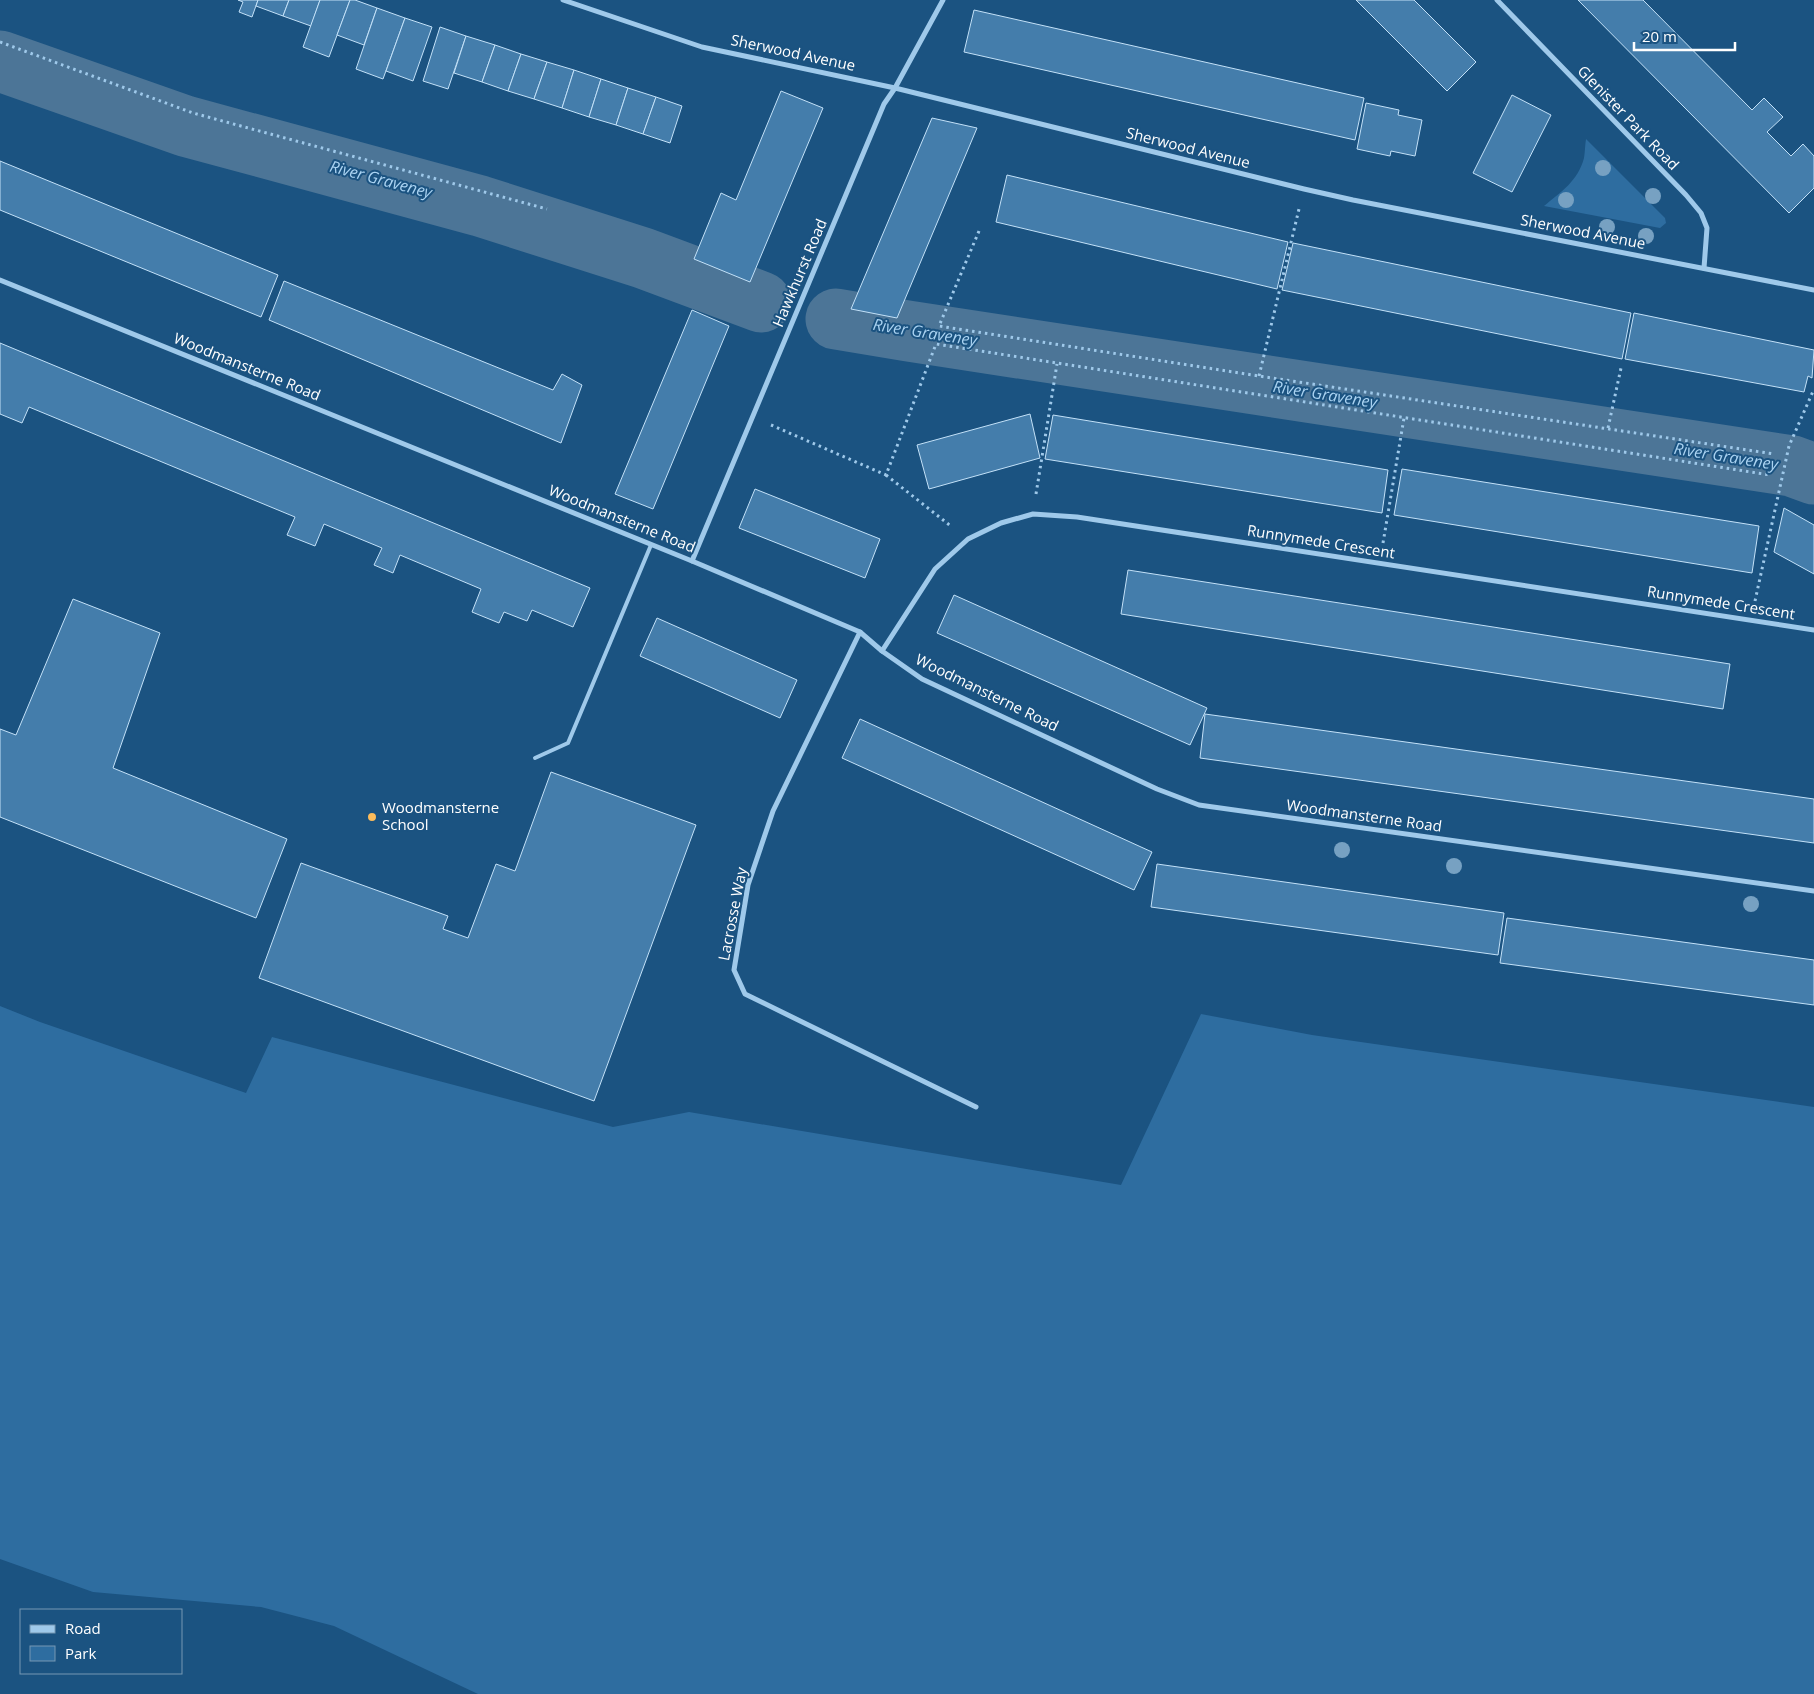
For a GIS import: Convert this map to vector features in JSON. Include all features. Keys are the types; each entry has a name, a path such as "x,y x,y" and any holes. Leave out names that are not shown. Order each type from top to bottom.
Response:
{"street":[{"name":"Sherwood Avenue","path":"562,0 702,47 895,88 1304,189 1814,290"},
{"name":"Hawkhurst Road","path":"692,561 884,104 895,88 943,0"},
{"name":"Glenister Park Road","path":"1498,0 1686,195 1701,214 1707,228 1704,268"},
{"name":"Woodmansterne Road","path":"0,280 692,561 860,632 882,651 922,678 1157,789 1199,806 1814,891"},
{"name":"Runnymede Crescent","path":"882,651 935,569 968,539 1000,523 1033,514 1077,517 1814,630"},
{"name":"Lacrosse Way","path":"860,632 773,812 748,885 734,970 745,994 976,1107"}],"lane":[{"path":"535,758 568,743 651,545"}],"path":[{"path":"0,42 192,113 548,209"},
{"path":"1259,376 1304,189"},
{"path":"979,230 939,326 1774,454"},
{"path":"886,475 936,344 1770,475"},
{"path":"1033,514 1056,364"},
{"path":"1608,428 1621,368"},
{"path":"1751,620 1789,446 1814,388"},
{"path":"753,417 886,475 968,539"},
{"path":"1380,564 1404,418"}],"green space":[{"path":"1586,139 1665,218 1666,223 1660,228 1544,206 1557,196 1578,173 1584,158"},
{"path":"0,1006 40,1022 246,1093 272,1037 613,1127 689,1112 1121,1185 1201,1014 1312,1035 1814,1107 1814,1694 478,1694 334,1626 261,1607 93,1592 0,1559"}],"building":[{"path":"238,0 258,0 252,17 239,12 243,2"},
{"path":"258,0 289,0 283,16 256,6"},
{"path":"289,0 320,0 311,26 283,16"},
{"path":"320,0 350,0 329,57 303,47"},
{"path":"350,0 377,8 364,45 337,35"},
{"path":"1356,0 1414,0 1476,62 1447,91"},
{"path":"1578,0 1643,0 1752,110 1764,98 1783,117 1767,132 1791,156 1803,144 1814,156 1814,188 1789,213"},
{"path":"377,8 405,18 383,79 356,69"},
{"path":"974,10 1364,98 1355,140 964,52"},
{"path":"405,18 432,27 413,81 386,71"},
{"path":"440,27 466,36 448,89 423,81"},
{"path":"466,36 495,45 482,82 454,73"},
{"path":"495,45 521,54 508,91 482,82"},
{"path":"521,54 547,62 534,99 508,91"},
{"path":"547,62 574,70 562,108 534,99"},
{"path":"574,70 601,79 589,117 562,108"},
{"path":"601,79 628,88 616,125 589,117"},
{"path":"628,88 656,97 643,134 616,125"},
{"path":"781,91 823,108 750,282 694,259 721,193 736,200"},
{"path":"1512,95 1551,115 1512,192 1473,173"},
{"path":"656,97 682,106 670,143 643,134"},
{"path":"1366,103 1399,110 1398,115 1422,120 1415,156 1391,151 1390,156 1357,149"},
{"path":"932,118 977,128 897,318 851,309"},
{"path":"0,161 278,275 261,317 0,210"},
{"path":"1007,175 1288,242 1277,289 996,222"},
{"path":"1293,243 1631,313 1622,359 1282,290"},
{"path":"284,281 553,390 562,374 582,385 561,443 269,320"},
{"path":"692,310 729,326 653,509 615,494"},
{"path":"1634,313 1814,350 1812,378 1808,376 1804,392 1625,359"},
{"path":"0,343 590,588 573,627 532,610 527,621 504,612 499,623 472,612 481,589 400,555 393,573 374,565 382,548 324,524 315,546 287,535 295,517 29,407 22,423 0,414"},
{"path":"1030,414 1040,458 929,489 917,445"},
{"path":"1053,415 1388,470 1382,513 1045,459"},
{"path":"1402,469 1759,526 1752,573 1394,515"},
{"path":"755,489 880,539 865,578 739,528"},
{"path":"1784,508 1814,525 1814,574 1774,552"},
{"path":"1128,570 1730,664 1723,709 1121,614"},
{"path":"954,595 1207,708 1190,745 937,633"},
{"path":"73,599 160,633 113,768 287,839 256,918 0,817 0,729 16,735"},
{"path":"657,618 797,680 780,718 640,656"},
{"path":"1205,714 1814,799 1814,843 1200,758"},
{"path":"860,719 1152,852 1134,890 842,758"},
{"path":"551,772 696,825 594,1101 259,978 301,863 448,916 443,929 468,938 496,864 515,871"},
{"path":"1157,864 1504,913 1498,955 1151,907"},
{"path":"1507,918 1814,960 1814,1005 1500,963"}],"waterway":[{"name":"River Graveney","path":"0,61 185,126 480,206 643,258 761,302"},
{"name":"River Graveney","path":"836,319 1792,466 1814,474"}],"place":[{"name":"Woodmansterne School","path":"372,817"}]}
